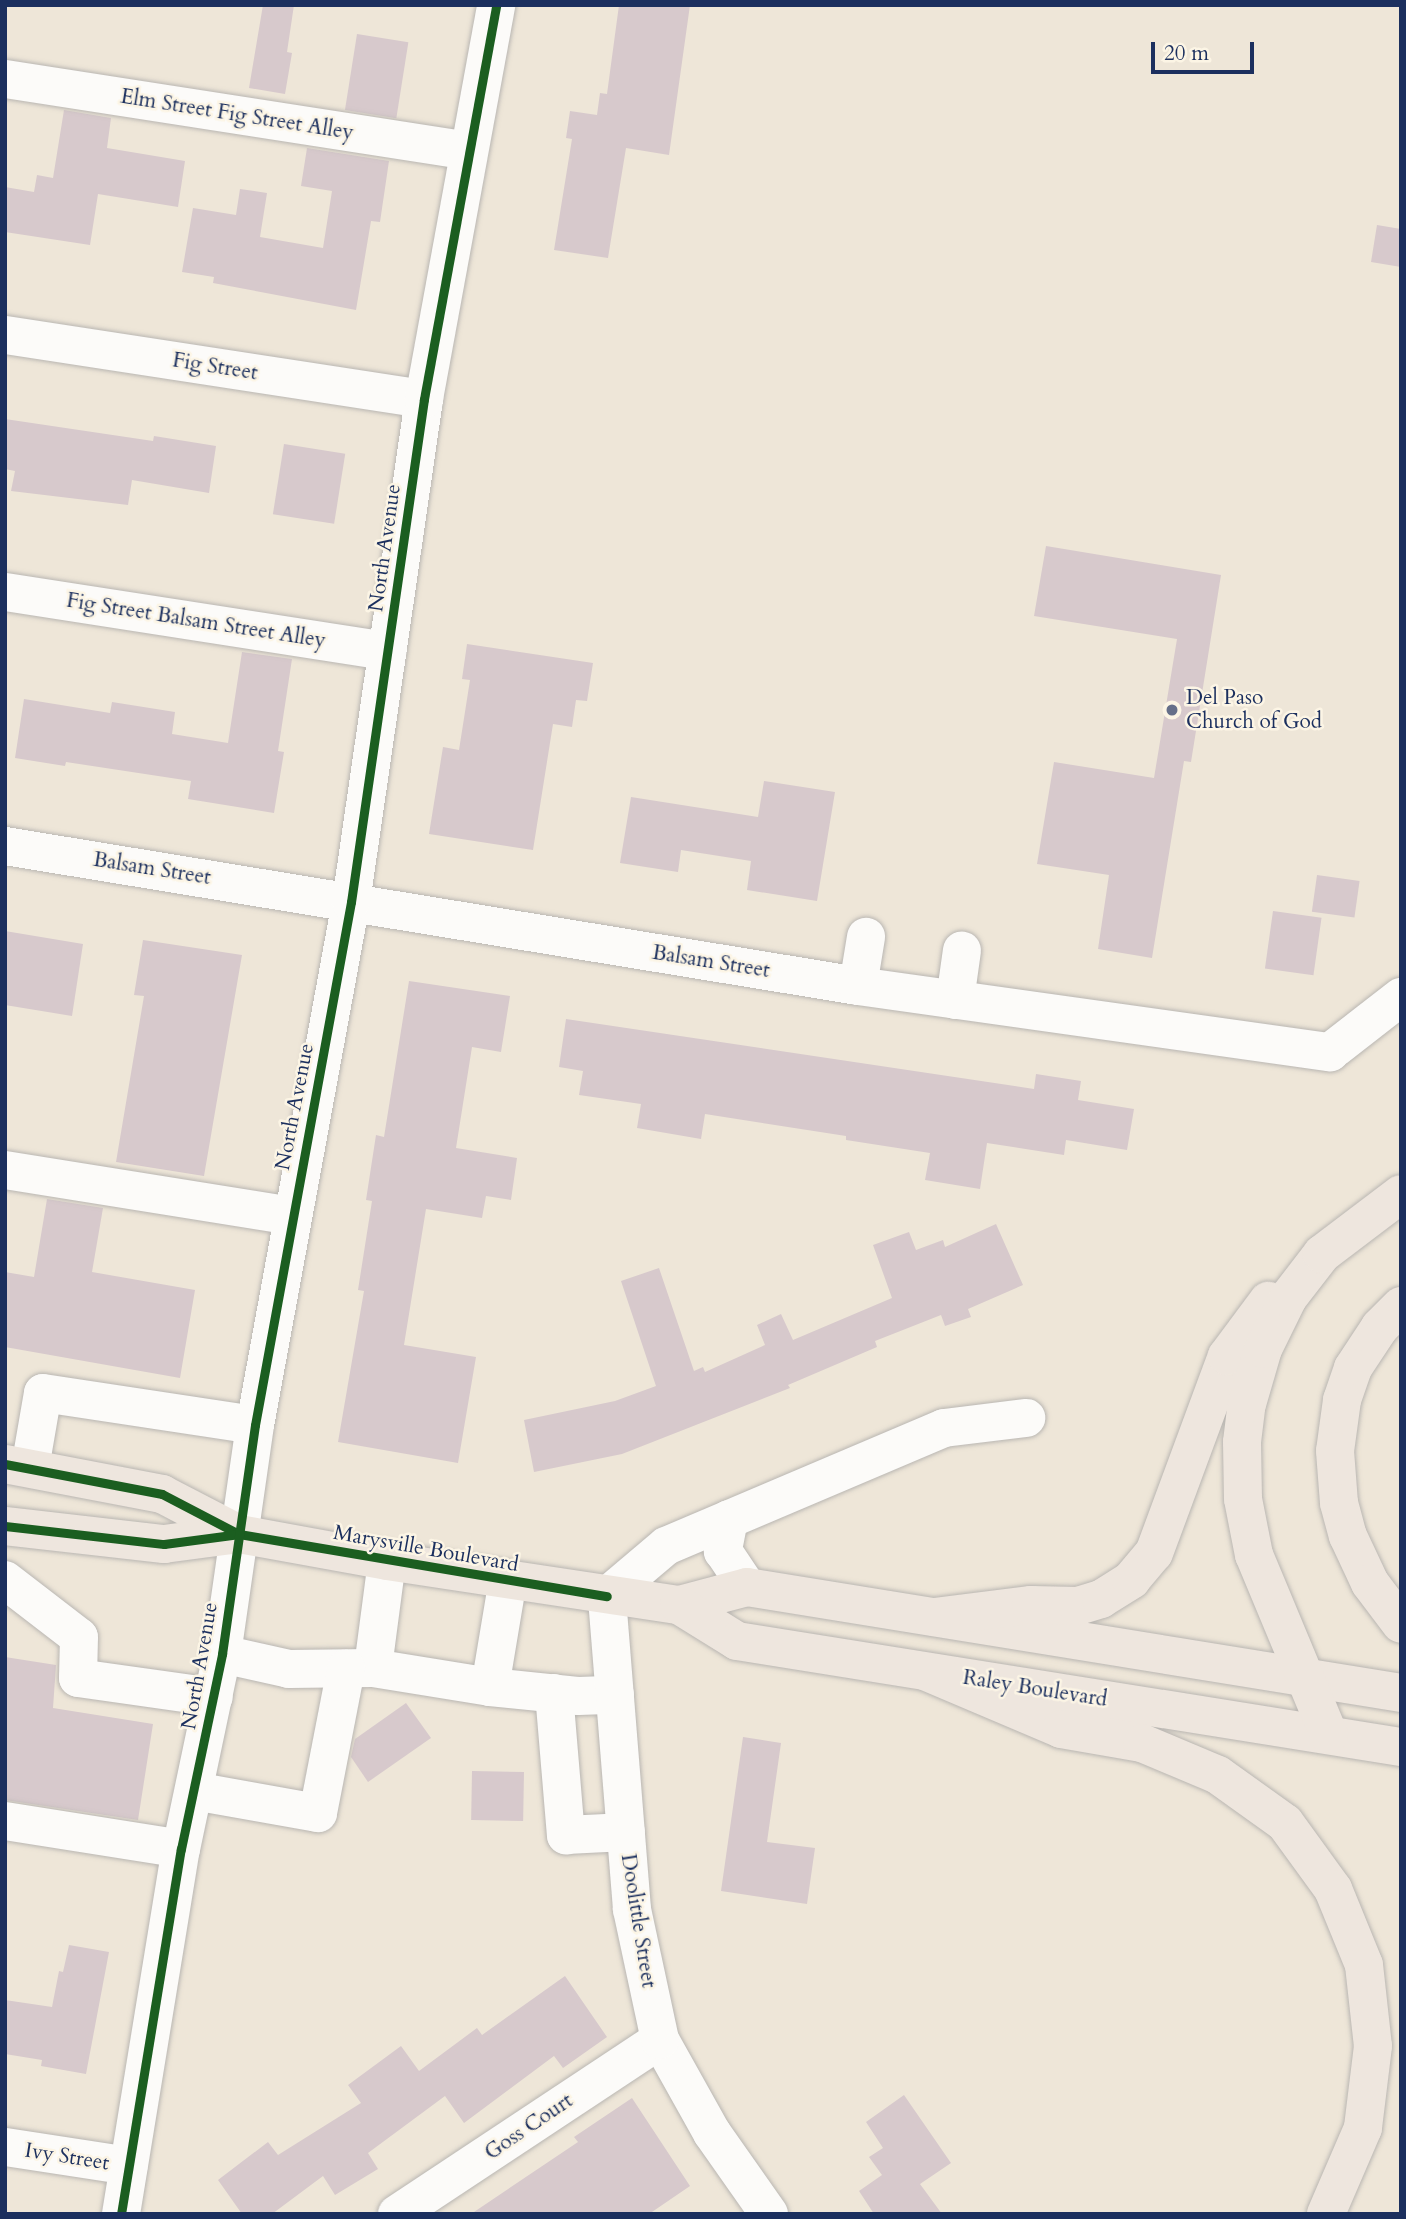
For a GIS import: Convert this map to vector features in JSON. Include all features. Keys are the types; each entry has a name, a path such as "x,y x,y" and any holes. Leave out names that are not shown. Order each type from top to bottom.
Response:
{"main road":[{"path":"1329,1735 1254,1555 1243,1499 1242,1442 1247,1404 1263,1349 1288,1298 1310,1267 1322,1254 1401,1194"},
{"path":"934,1617 1031,1605 1078,1606 1101,1599 1131,1580 1154,1553 1227,1356 1257,1312 1282,1287 1310,1267"},
{"path":"1401,1306 1380,1326 1353,1368 1342,1400 1335,1451 1339,1503 1348,1536 1370,1583 1401,1624"},
{"name":"Marysville Boulevard","path":"18,1466 162,1494 239,1534 607,1596"},
{"name":"Marysville Boulevard","path":"5,1526 164,1544 239,1534"},
{"name":"Raley Boulevard","path":"607,1596 678,1605 747,1587 1401,1693"},
{"name":"Raley Boulevard","path":"678,1605 737,1642 1401,1746"},
{"path":"927,1672 1060,1729 1142,1743 1218,1775 1285,1823 1334,1889 1364,1965 1373,2046 1363,2127 1326,2214"}],"street":[{"name":"North Avenue","path":"121,2214 181,1849 222,1654 255,1425 351,902 424,399 496,5"},
{"name":"Elm Street Fig Street Alley","path":"5,79 468,151"},
{"name":"Fig Street","path":"5,335 424,399"},
{"name":"Fig Street Balsam Street Alley","path":"5,592 387,651"},
{"name":"Balsam Street","path":"5,846 859,986 1330,1052 1401,997"},
{"path":"859,986 866,937"},
{"path":"954,1000 962,950"},
{"path":"5,1170 292,1216"},
{"path":"18,1466 43,1392 255,1425"},
{"path":"607,1596 666,1546 729,1519 944,1428 1026,1418"},
{"path":"729,1519 723,1551 747,1587"},
{"path":"194,1791 318,1813 360,1668 387,1561"},
{"path":"5,1580 79,1637 78,1678 214,1697"},
{"path":"490,1687 508,1580"},
{"name":"Doolittle Street","path":"607,1596 632,1909 660,2040 712,2133 769,2214"},
{"path":"222,1654 289,1669 360,1668 490,1687 615,1695"},
{"path":"554,1693 565,1835 626,1832"},
{"path":"5,1821 181,1849"},
{"name":"Goss Court","path":"397,2214 660,2040"},
{"name":"Ivy Street","path":"5,2147 129,2166"}],"building":[{"path":"263,5 294,5 287,52 292,53 285,94 249,88"},
{"path":"619,5 690,5 669,155 626,148 608,258 554,250 572,139 566,138 570,111 597,115 600,93 607,94"},
{"path":"357,34 408,42 396,118 345,110"},
{"path":"64,110 111,118 107,148 185,161 178,207 98,194 90,245 5,232 5,187 34,192 37,175 53,178"},
{"path":"307,148 389,161 380,222 371,221 356,310 213,283 214,277 182,272 193,208 236,215 240,189 267,193 260,237 323,248 332,191 301,186"},
{"path":"1377,225 1401,229 1401,267 1371,262"},
{"path":"5,419 153,441 154,436 216,446 209,493 132,480 128,505 11,491 15,471 5,469"},
{"path":"284,444 345,454 334,524 273,514"},
{"path":"1046,546 1221,575 1191,762 1184,761 1152,958 1098,949 1109,875 1037,864 1054,762 1154,778 1177,639 1034,616"},
{"path":"467,644 593,663 587,701 576,700 572,727 553,724 533,850 429,834 443,747 459,750 470,680 462,679"},
{"path":"242,652 292,659 278,751 284,752 274,813 188,799 191,781 66,762 65,766 15,758 24,699 110,713 112,702 175,712 172,734 228,743"},
{"path":"764,781 835,792 817,901 747,890 751,861 681,850 678,872 620,863 631,797 758,817"},
{"path":"1317,875 1360,881 1354,918 1312,912"},
{"path":"1273,911 1322,918 1313,975 1265,968"},
{"path":"5,931 83,944 72,1016 5,1005"},
{"path":"143,940 242,955 204,1176 116,1162 144,996 134,995"},
{"path":"409,981 510,996 501,1052 472,1047 456,1148 517,1158 511,1200 486,1196 482,1218 426,1209 404,1345 476,1357 458,1463 338,1442 364,1291 358,1290 372,1201 366,1200 376,1135 384,1137"},
{"path":"566,1019 1034,1089 1036,1074 1081,1081 1078,1100 1134,1109 1127,1150 1066,1140 1064,1155 987,1143 980,1189 925,1180 930,1153 846,1140 846,1136 705,1114 701,1139 637,1128 641,1104 579,1095 583,1071 559,1067"},
{"path":"47,1199 103,1208 92,1272 195,1290 180,1378 5,1347 5,1272 34,1277"},
{"path":"996,1224 1023,1285 968,1309 971,1317 945,1326 941,1315 875,1341 877,1347 788,1385 790,1388 622,1454 534,1472 524,1420 615,1401 656,1386 621,1281 659,1268 694,1371 703,1367 705,1372 765,1345 757,1325 781,1314 793,1340 892,1298 873,1245 909,1232 916,1250 943,1240 945,1247"},
{"path":"5,1657 56,1665 53,1708 153,1724 138,1820 5,1800"},
{"path":"406,1703 431,1738 368,1782 351,1757 355,1739"},
{"path":"743,1737 781,1743 767,1842 815,1848 807,1904 721,1891"},
{"path":"472,1771 524,1772 523,1821 471,1820"},
{"path":"69,1945 109,1952 86,2074 41,2066 42,2060 5,2054 5,2000 52,2007 59,1971 63,1972"},
{"path":"565,1976 607,2037 563,2068 554,2056 464,2123 445,2096 368,2153 378,2169 335,2195 323,2176 272,2214 242,2214 218,2180 268,2142 278,2155 361,2103 348,2085 401,2046 419,2071 477,2028 482,2035"},
{"path":"904,2095 951,2163 920,2184 942,2214 874,2214 859,2191 882,2175 869,2157 883,2148 866,2122"},
{"path":"632,2098 690,2186 649,2214 471,2214 578,2142 574,2137"}],"cycle path":[{"path":"121,2214 181,1849 222,1654 255,1425 351,902 424,399 496,5"},
{"path":"5,1464 162,1494 239,1534 607,1596"},
{"path":"5,1526 164,1544 239,1534"}],"place":[{"name":"Del Paso Church of God","path":"1172,710"}]}
